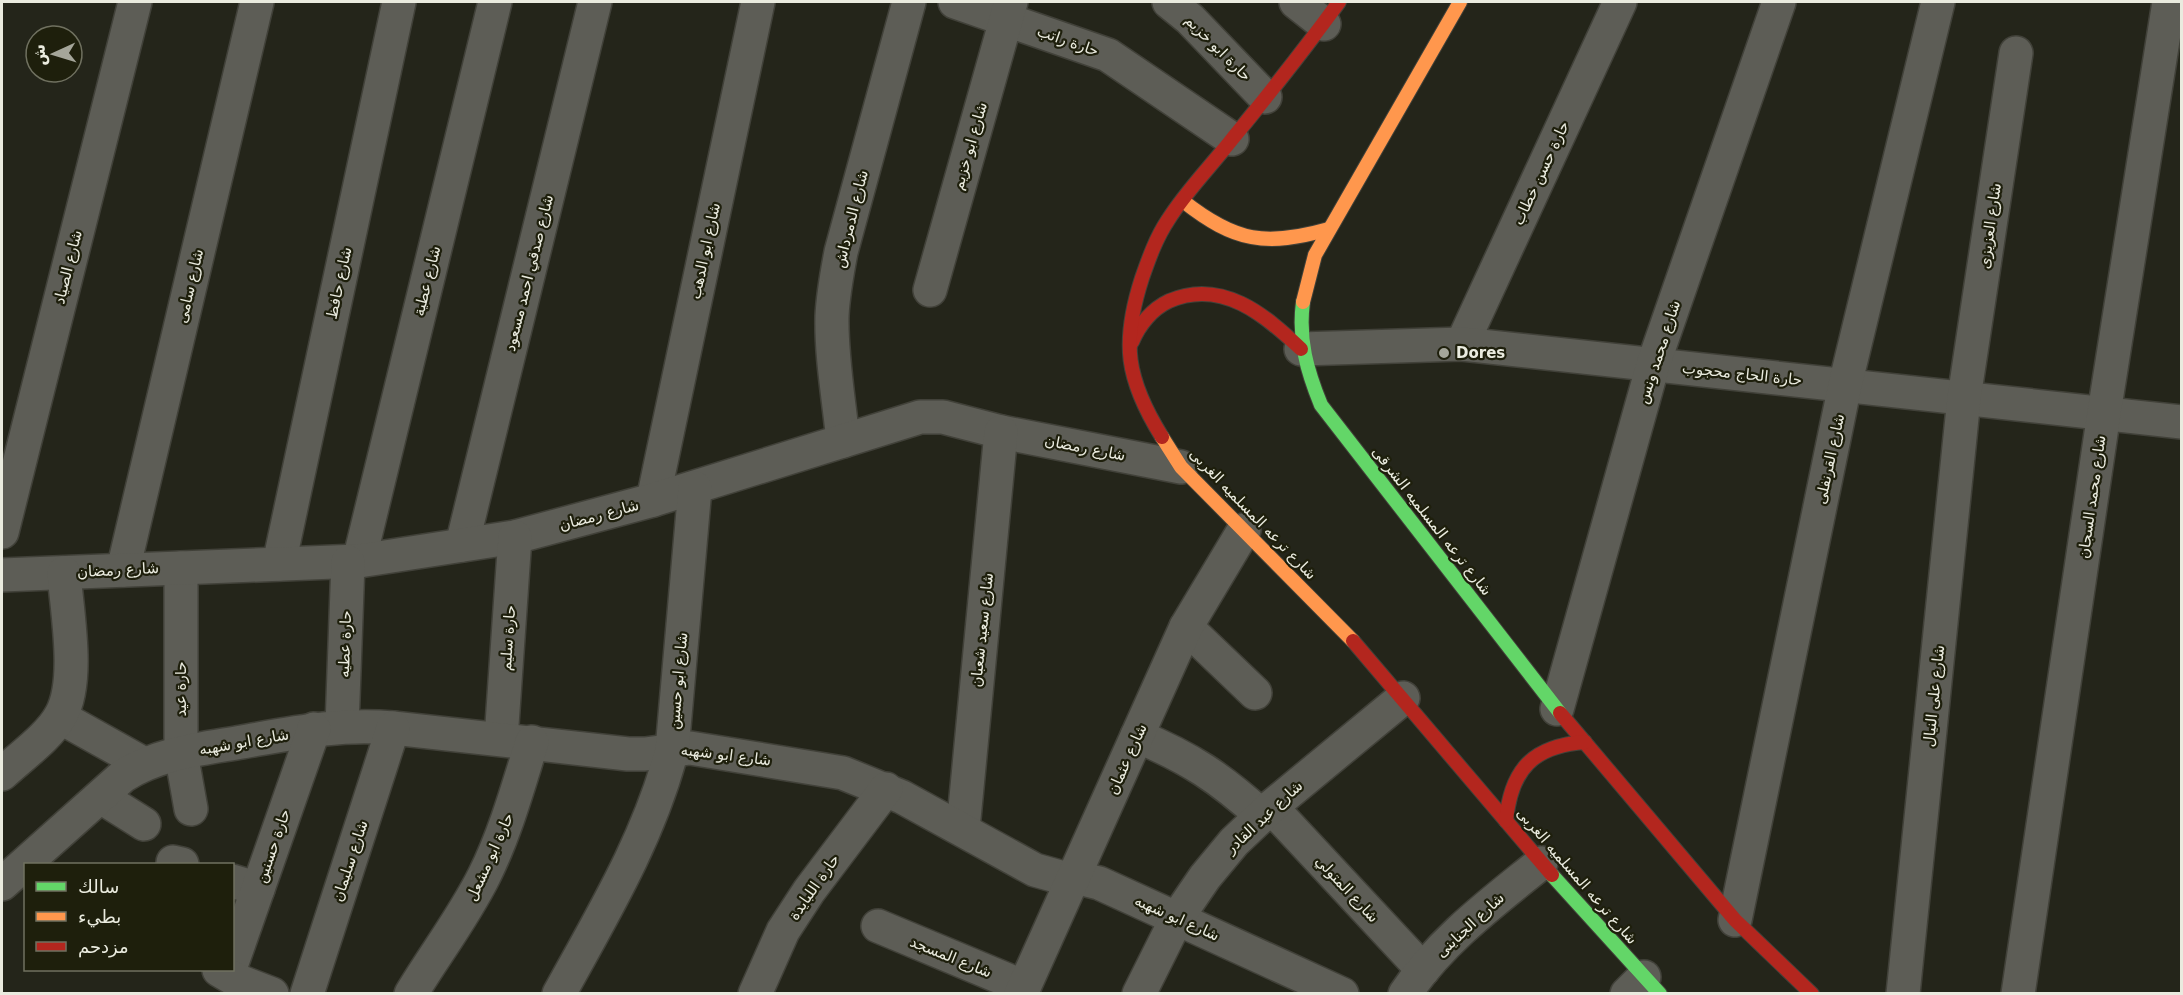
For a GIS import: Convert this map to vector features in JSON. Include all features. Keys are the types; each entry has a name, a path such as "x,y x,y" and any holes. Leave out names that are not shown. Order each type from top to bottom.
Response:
{"street":[{"name":"شارع الصياد","path":"2,525 135,2"},
{"name":"شارع سامى","path":"123,570 256,2"},
{"name":"شارع حافظ","path":"279,564 399,2"},
{"name":"شارع عطية","path":"354,561 495,2"},
{"name":"شارع صدقي احمد مسعود","path":"462,545 595,2"},
{"name":"شارع ابو الدهب","path":"653,500 758,2"},
{"name":"شارع الدمرداش","path":"843,441 832,318 835,285 841,252 909,2"},
{"name":"حارة راتب","path":"955,2 1009,11 1108,55 1232,139"},
{"name":"حارة ابو خزيم","path":"1169,2 1190,19 1265,97"},
{"path":"1296,2 1331,13"},
{"name":"شارع ترعه المسلميه الشرقى","path":"1460,2 1315,255 1305,282 1300,312 1301,349 1311,383 1321,405 1557,709 1735,920 1812,993"},
{"name":"حارة حسن خطاب","path":"1462,344 1620,2"},
{"name":"شارع محمد ونس","path":"1557,709 1653,364 1779,2"},
{"name":"شارع القرنفلى","path":"1735,920 1845,385 1938,2"},
{"name":"شارع محمد السجان","path":"2018,993 2104,413 2169,2"},
{"name":"شارع ابو خزيم","path":"930,290 1009,11"},
{"name":"شارع ترعه المسلميه الغربى","path":"1331,13 1167,220 1145,270 1133,317 1128,356 1144,405 1160,436 1181,467 1353,641 1644,988"},
{"name":"شارع العزيزى","path":"1964,398 2016,53"},
{"path":"1183,201 1203,218 1226,231 1252,238 1278,240 1304,237 1329,229"},
{"path":"1128,356 1133,339 1141,325 1153,312 1175,299 1197,293 1220,295 1260,313 1277,325 1301,349"},
{"name":"حارة الحاج محجوب","path":"1301,349 1462,344 2181,422"},
{"name":"شارع على النيال","path":"1903,993 1964,398"},
{"name":"شارع رمضان","path":"2,575 354,561 515,537 695,488 903,422 930,417 958,420 1001,432 1181,467"},
{"name":"شارع سعيد شعبان","path":"963,830 1001,432"},
{"name":"شارع ابو حسين","path":"559,993 629,867 656,805 672,750 695,488"},
{"name":"شارع عثمان","path":"1022,990 1186,627 1244,530"},
{"name":"حارة سليم","path":"515,537 516,741"},
{"name":"حارة عطيه","path":"328,728 354,561"},
{"name":"حارة عيد","path":"181,568 181,753 191,809"},
{"path":"2,774 51,729 67,702 71,670 64,573"},
{"path":"1186,627 1255,693"},
{"name":"شارع عبد القادر","path":"1139,993 1178,918 1205,877 1226,851 1267,811 1403,698"},
{"path":"60,717 144,764"},
{"name":"شارع ابو شهبه","path":"40,859 123,776 144,764 181,753 328,728 393,728 628,754 699,749 821,768 843,773 886,789 1035,870 1060,877 1074,877 1099,883 1342,993"},
{"name":"حارة حسنين","path":"234,937 245,885 328,728"},
{"name":"شارع سليمان","path":"307,993 393,728"},
{"name":"شارع المتولي","path":"1137,736 1171,750 1204,768 1267,811 1414,982"},
{"name":"حارة ابو مشعل","path":"411,993 470,903 485,875 508,816 516,741"},
{"path":"1506,821 1506,802 1520,769 1534,756 1549,747 1567,742 1585,742"},
{"name":"حارة اللبايدة","path":"755,993 783,932 809,891 886,789"},
{"path":"101,797 144,824"},
{"name":"شارع الجناينى","path":"1414,982 1449,941 1541,863"},
{"name":"شارع ابو شهبه","path":"2,884 24,870"},
{"name":"شارع المسجد","path":"878,926 1022,990"},
{"path":"226,974 272,993"}],"traffic: fast":[{"path":"1303,302 1302,329 1305,355 1321,405 1560,713"},
{"path":"1552,875 1660,994"}],"traffic: slow":[{"path":"1303,302 1315,255 1460,2"},
{"path":"1183,201 1219,225 1235,233 1252,237 1287,238 1329,229"},
{"path":"1162,437 1181,467 1353,641"}],"traffic: jam":[{"path":"1162,437 1150,416 1134,378 1130,342 1135,301 1153,248 1175,209 1339,2"},
{"path":"1132,342 1147,318 1163,304 1188,295 1207,294 1225,297 1257,313 1301,349"},
{"path":"1353,641 1552,875"},
{"path":"1560,713 1735,920 1812,994"},
{"path":"1506,821 1513,787 1519,774 1528,764 1538,755 1551,749 1585,742"}],"place":[{"name":"Dores","path":"1444,353"}]}
